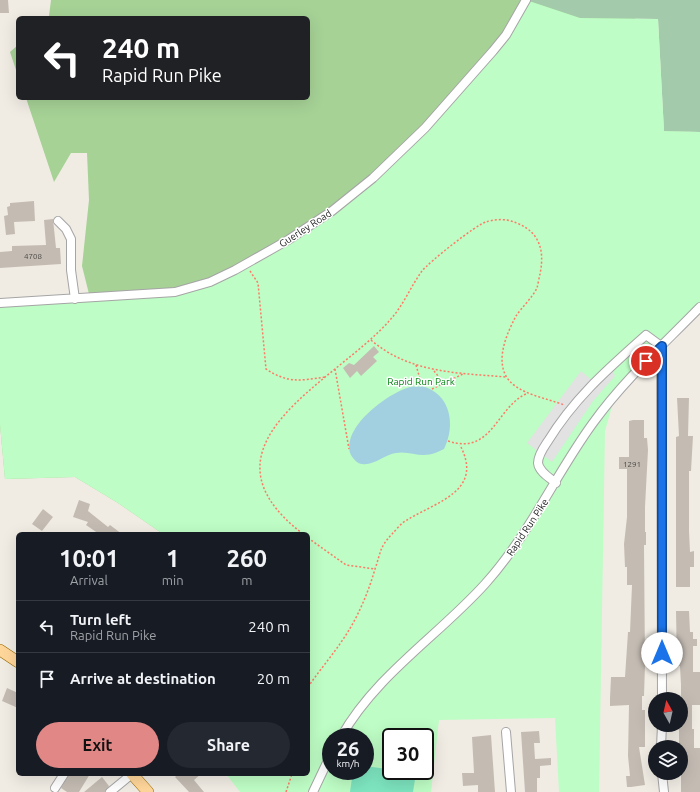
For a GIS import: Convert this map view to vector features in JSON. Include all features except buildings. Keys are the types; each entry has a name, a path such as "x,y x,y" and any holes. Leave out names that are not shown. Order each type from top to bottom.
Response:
{"main road":[{"path":"0,650 16,661"},
{"path":"134,776 148,792"}],"street":[{"name":"Guerley Road","path":"0,303 175,292 210,282 246,264 288,240 332,211 400,154 493,51 506,35 526,0"},
{"path":"58,221 66,229 71,239 71,270 75,299"},
{"name":"Rapid Run Pike","path":"347,728 364,704 396,666 455,616 486,583 514,548 594,422 631,378 700,307"},
{"path":"556,482 540,470 538,462 540,454 562,418 594,382 646,335 662,346 662,692"},
{"path":"506,732 510,792"},
{"path":"313,792 322,773"},
{"path":"55,788 63,776"},
{"path":"110,792 130,776"},
{"path":"663,780 664,792"}],"path":[{"path":"300,532 285,520 266,495 262,480 262,448 274,427 290,409 391,319 424,269 484,222 505,220 528,228 541,244 542,264 537,288 516,317 504,342 501,363 506,377"},
{"path":"246,264 258,283 266,369 280,378 294,380 325,377"},
{"path":"370,339 382,350 416,365 434,371 506,377 528,393 572,408"},
{"path":"416,365 422,386"},
{"path":"335,369 349,449"},
{"path":"434,371 444,382"},
{"path":"432,389 463,373"},
{"path":"448,440 460,445 475,442 499,422 517,397 528,393"},
{"path":"310,684 349,631 362,603 375,568 380,547 405,521 453,494 464,484 468,475 467,464 460,445"},
{"path":"310,539 346,565 375,568"},
{"path":"286,792 292,776"}],"green space":[{"path":"51,0 580,0 591,18 635,18 664,131 700,132 166,532 160,532 118,503 75,477 5,479 0,425 90,298 82,266 89,200 87,153 71,153 54,182 27,100 310,100 310,16 49,16"},
{"path":"526,0 700,0 700,132 664,131 658,19 580,18"},
{"name":"Rapid Run Park","path":"526,0 580,18 658,19 664,131 700,132 700,307 615,396 605,431 599,792 559,792 555,718 439,720 434,765 434,728 382,728 382,780 432,780 431,792 240,792 228,776 310,776 310,532 160,532 118,503 75,477 5,479 0,425 0,303 191,288 288,240 373,178 493,51"},
{"path":"16,47 16,70 10,52"},
{"path":"374,767 382,768 382,780 415,780 413,792 350,792 352,780 374,780"}],"shaded area":[{"path":"611,367 615,376 593,401 552,462 527,443 581,371 594,382"}],"water":[{"path":"422,386 432,390 445,403 450,421 450,430 444,449 427,455 403,452 396,453 388,455 375,462 366,464 360,464 356,461 351,455 349,445 352,434 359,423 368,413 390,396 410,387"}],"route":[{"path":"646,361 662,346 662,653"}]}
